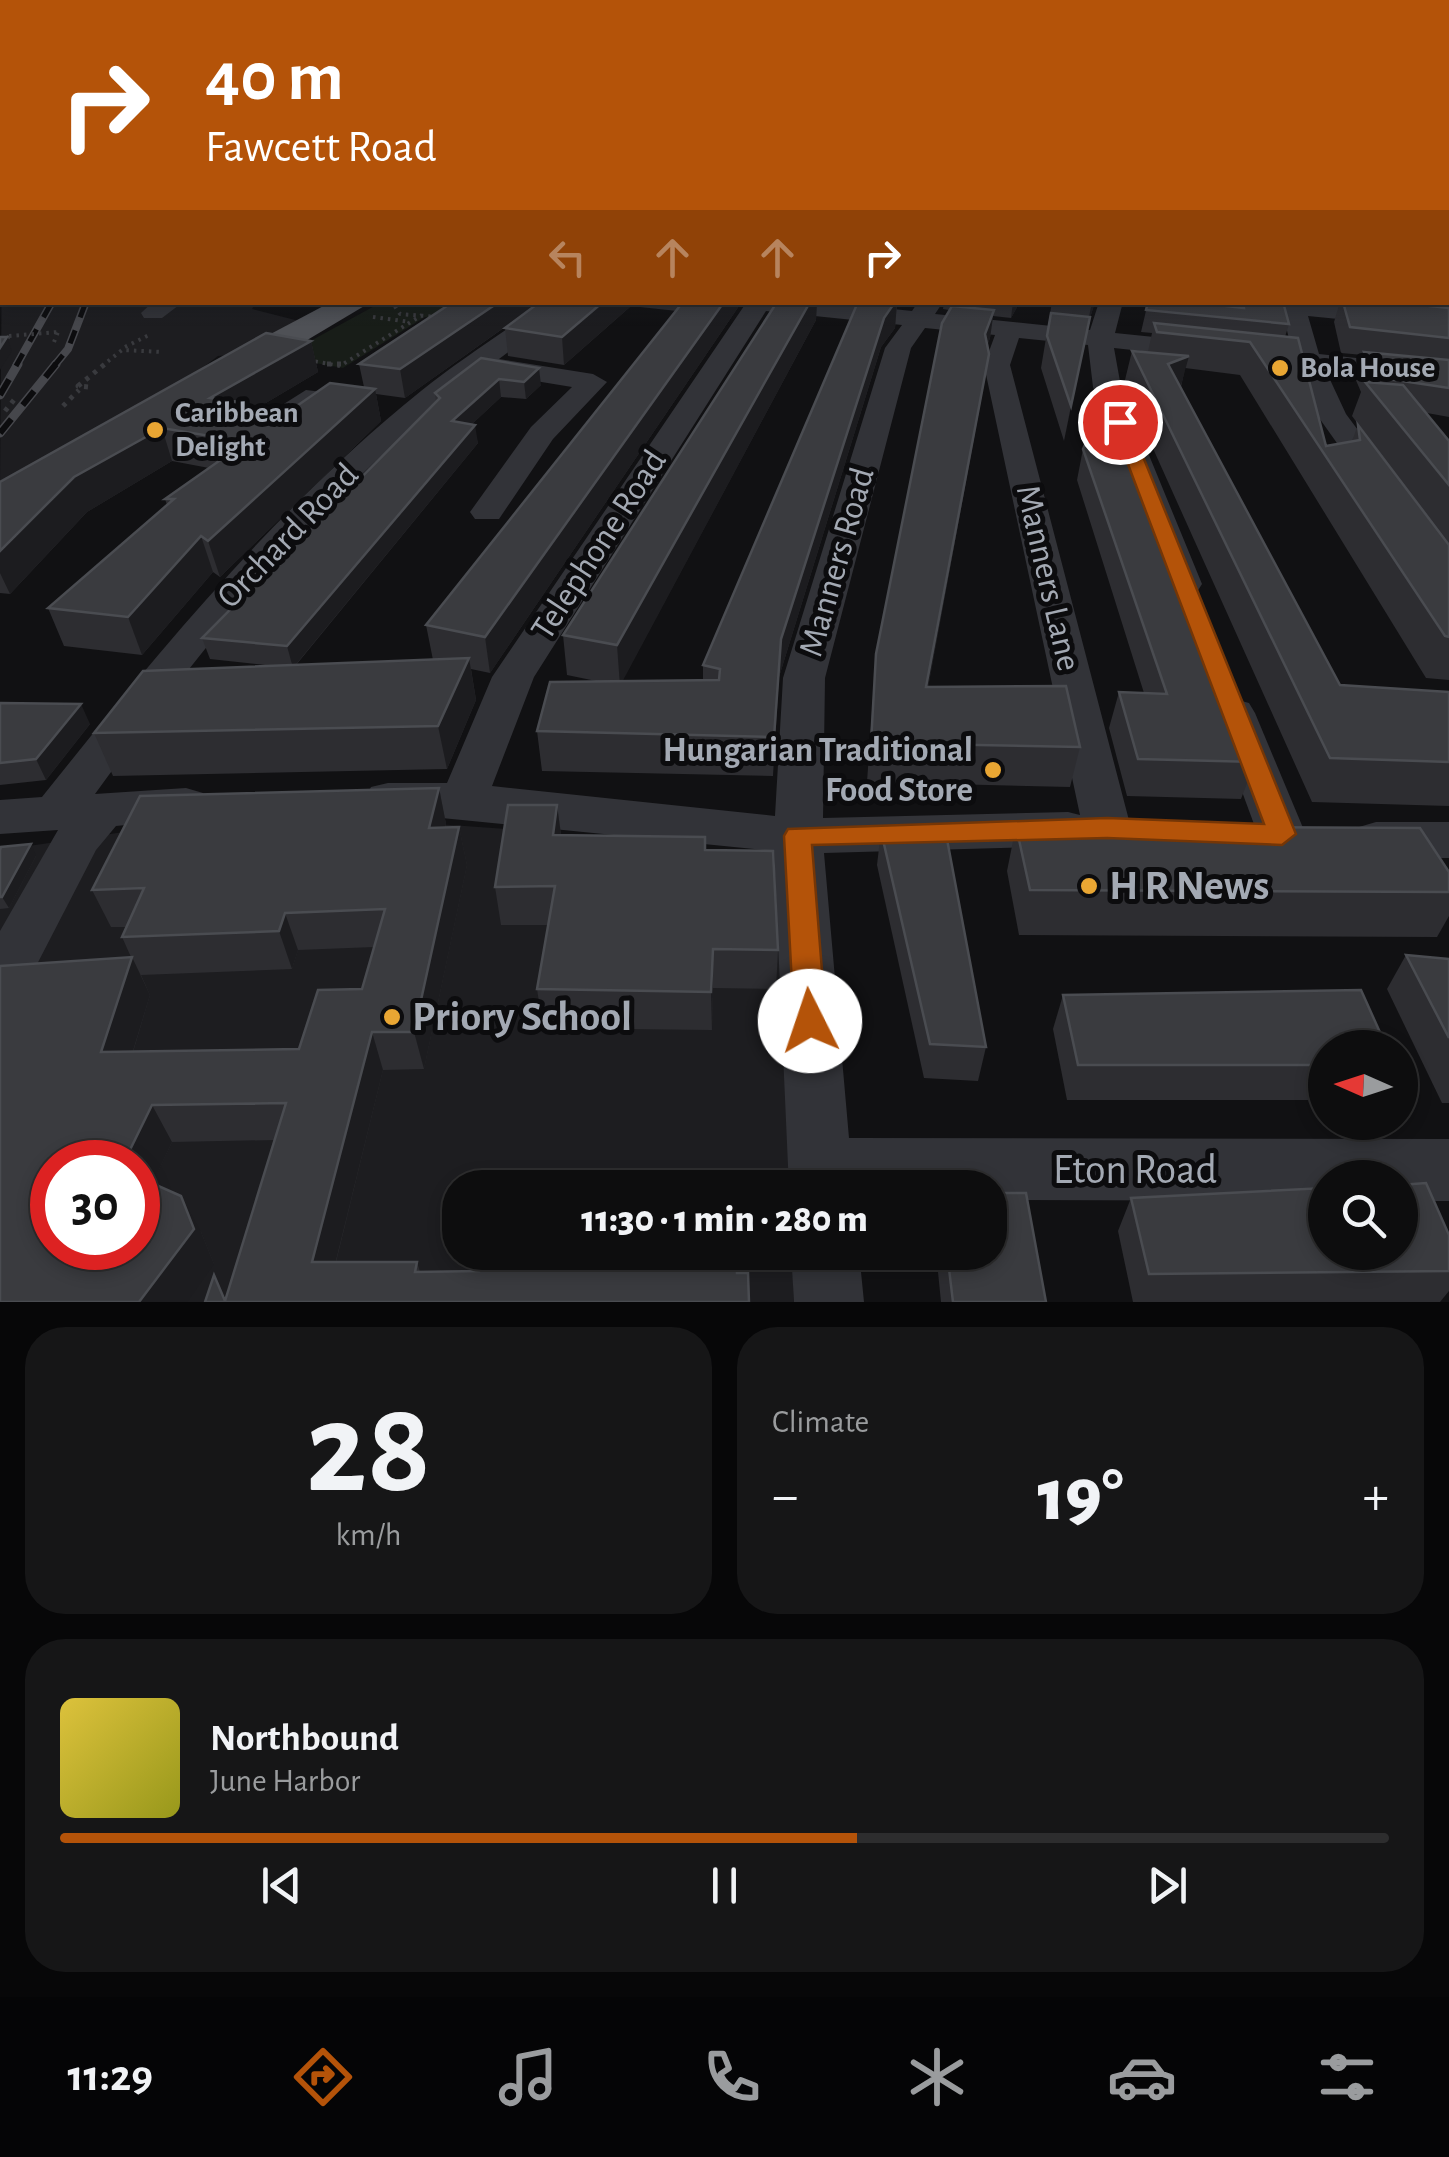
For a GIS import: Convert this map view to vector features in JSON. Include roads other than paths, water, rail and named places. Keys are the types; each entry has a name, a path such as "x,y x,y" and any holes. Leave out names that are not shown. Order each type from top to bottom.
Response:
{"main road":[{"path":"199,388 345,308"}],"street":[{"name":"Orchard Road","path":"14,956 77,839 81,811 151,686 250,571 414,412 558,305"},
{"name":"Telephone Road","path":"463,800 512,678 756,305"},
{"path":"799,305 924,311 1009,330 1449,376"},
{"path":"1110,305 1100,339 1107,387 1198,620"},
{"path":"1402,512 1332,415 1308,361 1292,305 1449,323"},
{"name":"Manners Road","path":"820,1170 798,836 804,678 898,348 924,311"},
{"name":"Manners Lane","path":"798,836 1127,829 997,365 1009,330"},
{"path":"479,364 593,382 542,434 487,512"},
{"path":"263,430 306,398 414,412"},
{"path":"1219,674 1312,836"},
{"path":"339,798 463,800 798,836"},
{"path":"1,818 224,802"},
{"path":"1224,834 1429,841 1439,892"},
{"name":"Eton Road","path":"1007,1176 1449,1170"},
{"path":"827,1270 828,1302"}],"railway":[{"path":"16,366 50,305"},
{"path":"54,366 68,349 85,305"},
{"path":"0,395 18,364"},
{"path":"0,433 56,364"}],"place":[{"name":"Bola House","path":"1280,368"},
{"name":"Caribbean Delight","path":"155,430"},
{"name":"Hungarian Traditional Food Store","path":"993,770"},
{"name":"H R News","path":"1089,886"},
{"name":"Priory School","path":"392,1017"}]}
